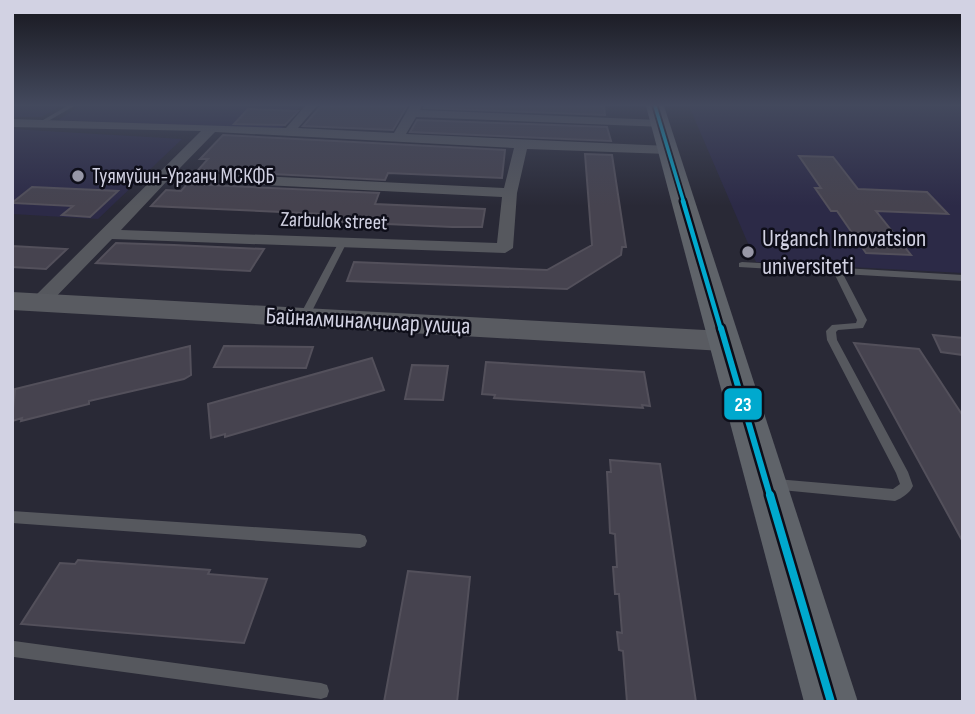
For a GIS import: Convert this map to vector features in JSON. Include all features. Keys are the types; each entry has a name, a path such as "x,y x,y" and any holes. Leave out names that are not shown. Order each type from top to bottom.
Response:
{"main road":[{"path":"665,139 715,301 723,341 831,702"}],"street":[{"path":"26,302 107,234 201,139"},
{"path":"434,139 521,145 565,139"},
{"name":"Zarbulok street","path":"107,234 505,248 510,193 521,145"},
{"name":"Zarbulok street","path":"164,176 510,193"},
{"name":"Байналминалчилар улица","path":"26,302 723,341"}],"lane":[{"path":"304,317 342,242"},
{"path":"742,265 963,278"},
{"path":"766,484 895,495 906,486 902,472 832,340 831,331 836,327 859,326 862,320 837,271"},
{"path":"12,517 360,541"},
{"path":"14,649 321,691"}],"shaded area":[{"name":"Туямуйин-Урганч МСКФБ","path":"12,139 182,139 98,219 12,214"},
{"path":"703,139 963,139 963,273 756,262"}],"building":[{"path":"219,139 304,139 505,150 502,178 388,173 385,180 198,170 208,159 200,159"},
{"path":"573,139 611,139 611,141"},
{"path":"585,154 612,155 626,247 622,247 621,255 567,289 347,281 354,262 547,270 592,245"},
{"path":"799,156 833,157 858,189 927,192 948,214 876,211 911,255 866,253 837,211 831,211 815,188 821,188"},
{"path":"187,184 379,193 375,204 485,209 482,227 452,227 322,221 325,214 151,206 166,190 181,191"},
{"path":"32,187 118,191 90,217 62,215 73,206 12,203"},
{"path":"116,243 264,249 250,271 96,263"},
{"path":"12,246 67,249 46,269 12,267"},
{"path":"933,335 963,338 963,355 941,352"},
{"path":"854,343 919,349 963,416 963,542"},
{"path":"190,346 191,375 184,379 89,401 89,404 21,421 22,418 12,421 15,389"},
{"path":"224,346 313,347 306,368 214,367"},
{"path":"372,358 384,390 225,437 225,434 211,438 208,404"},
{"path":"486,362 644,372 650,406 642,405 643,408 494,398 495,395 482,394"},
{"path":"412,365 448,366 443,400 405,399"},
{"path":"610,460 660,464 696,702 627,702 623,651 619,650 617,632 622,633 619,594 615,594 613,567 617,567 615,534 610,533 607,472 611,472"},
{"path":"78,560 210,570 208,574 267,579 244,643 21,624 60,563 75,564"},
{"path":"408,571 470,577 457,702 384,702"}],"transit line":[{"name":"23","path":"665,139 831,702"}],"place":[{"name":"Туямуйин-Урганч МСКФБ","path":"78,176"},
{"name":"Urganch Innovatsion universiteti","path":"748,252"}]}
